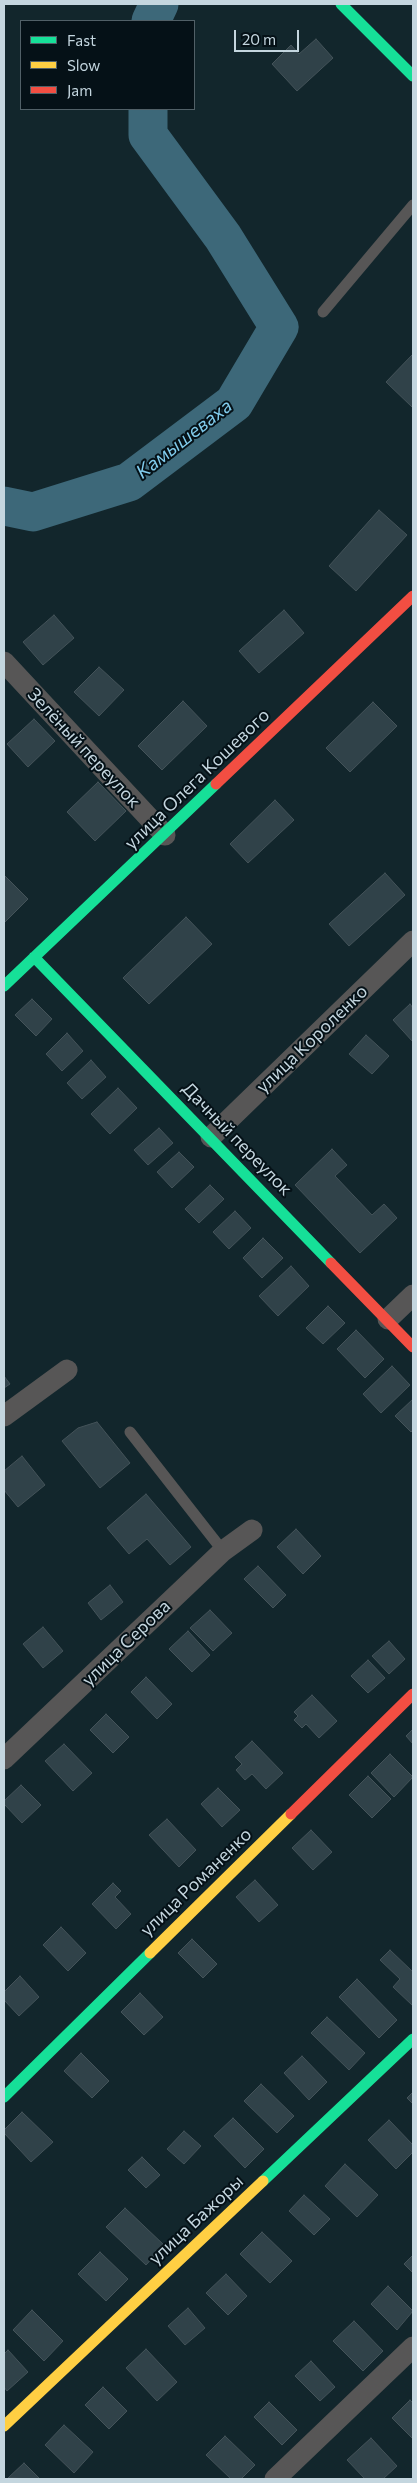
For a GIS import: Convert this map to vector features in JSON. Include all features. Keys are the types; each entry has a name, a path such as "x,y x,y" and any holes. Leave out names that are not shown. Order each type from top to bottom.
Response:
{"street":[{"path":"341,4 413,76"},
{"name":"улица Олега Кошевого","path":"4,986 165,835 413,596"},
{"name":"Зелёный переулок","path":"4,662 165,835"},
{"name":"улица Короленко","path":"212,1137 413,942"},
{"name":"Дачный переулок","path":"34,957 212,1137 413,1347"},
{"path":"388,1319 413,1295"},
{"path":"4,1416 67,1370"},
{"name":"улица Серова","path":"4,1759 223,1551 252,1530"},
{"name":"улица Романенко","path":"4,2097 413,1694"},
{"name":"улица Бажоры","path":"4,2426 413,2039"},
{"path":"275,2479 413,2347"}],"lane":[{"path":"323,312 413,205"},
{"path":"130,1432 223,1551"}],"building":[{"path":"316,39 333,58 297,91 272,64 291,45 299,54"},
{"path":"413,354 413,405 412,407 386,382"},
{"path":"379,510 407,535 356,591 329,566"},
{"path":"284,610 304,633 259,673 239,651"},
{"path":"54,615 74,638 43,665 23,642"},
{"path":"99,667 124,690 99,716 74,692"},
{"path":"183,701 207,726 162,770 138,746"},
{"path":"373,702 397,726 350,772 326,748"},
{"path":"34,719 55,741 28,767 7,744"},
{"path":"98,782 126,811 95,841 67,812"},
{"path":"275,800 294,820 248,863 230,844"},
{"path":"385,873 405,895 349,946 329,924"},
{"path":"4,875 28,899 4,923"},
{"path":"186,917 212,944 149,1004 123,978"},
{"path":"32,999 52,1019 36,1036 15,1015"},
{"path":"410,1004 413,1008 413,1042 393,1020"},
{"path":"67,1033 83,1051 62,1071 46,1054"},
{"path":"366,1035 389,1056 372,1074 349,1054"},
{"path":"91,1060 106,1077 82,1099 67,1083"},
{"path":"118,1088 137,1108 110,1134 91,1114"},
{"path":"159,1128 173,1143 148,1165 134,1150"},
{"path":"332,1149 347,1165 335,1176 372,1215 384,1204 397,1218 360,1253 295,1185"},
{"path":"179,1152 194,1167 172,1188 157,1172"},
{"path":"210,1185 224,1199 199,1223 185,1209"},
{"path":"235,1211 251,1228 229,1249 213,1232"},
{"path":"263,1238 283,1258 262,1278 243,1258"},
{"path":"291,1266 309,1286 278,1316 259,1296"},
{"path":"328,1306 345,1323 323,1344 306,1328"},
{"path":"356,1330 384,1359 365,1378 337,1349"},
{"path":"392,1366 410,1385 381,1413 363,1394"},
{"path":"4,1376 10,1384 4,1388"},
{"path":"413,1399 413,1430 411,1432 395,1416"},
{"path":"97,1422 130,1463 100,1488 62,1441 78,1428"},
{"path":"22,1456 45,1485 18,1507 4,1490 4,1471"},
{"path":"146,1494 191,1547 170,1565 147,1539 129,1554 107,1528"},
{"path":"296,1529 321,1556 303,1574 277,1547"},
{"path":"258,1566 286,1595 273,1608 244,1579"},
{"path":"110,1585 123,1602 101,1620 88,1603"},
{"path":"210,1610 232,1633 213,1651 190,1628"},
{"path":"43,1627 63,1651 43,1668 23,1644"},
{"path":"188,1631 210,1655 192,1672 169,1649"},
{"path":"389,1641 405,1659 389,1674 372,1656"},
{"path":"368,1660 385,1678 368,1693 351,1676"},
{"path":"146,1677 172,1704 157,1719 131,1692"},
{"path":"312,1695 337,1721 319,1738 306,1724 302,1728 294,1720 298,1716 294,1712"},
{"path":"106,1714 129,1737 113,1753 90,1730"},
{"path":"413,1729 413,1744 406,1736"},
{"path":"252,1741 283,1773 266,1789 252,1774 245,1780 236,1770 242,1764 235,1757"},
{"path":"64,1744 92,1773 73,1791 45,1761"},
{"path":"390,1754 413,1777 394,1797 371,1773"},
{"path":"368,1776 391,1799 372,1818 349,1795"},
{"path":"21,1785 41,1805 22,1823 4,1804 4,1801"},
{"path":"218,1788 240,1810 222,1827 201,1804"},
{"path":"167,1819 196,1850 179,1867 149,1835"},
{"path":"311,1830 332,1852 313,1870 292,1848"},
{"path":"255,1880 278,1905 259,1922 236,1897"},
{"path":"113,1883 121,1891 115,1897 131,1914 116,1929 92,1904"},
{"path":"61,1927 86,1953 68,1971 43,1945"},
{"path":"192,1939 217,1964 203,1978 178,1953"},
{"path":"390,1950 413,1972 413,2006 393,1987 400,1979 380,1960"},
{"path":"20,1976 39,1997 19,2016 4,2000 4,1992"},
{"path":"357,1979 397,2020 379,2038 339,1997"},
{"path":"140,1993 163,2017 144,2035 121,2012"},
{"path":"327,2017 365,2053 349,2070 311,2033"},
{"path":"81,2053 109,2081 92,2098 64,2071"},
{"path":"302,2056 327,2082 309,2100 284,2073"},
{"path":"261,2084 294,2116 277,2133 244,2101"},
{"path":"413,2092 413,2104 407,2098"},
{"path":"22,2112 53,2142 31,2162 4,2133 4,2130"},
{"path":"233,2118 264,2149 245,2168 214,2136"},
{"path":"389,2120 413,2145 413,2152 396,2169 368,2140"},
{"path":"184,2131 201,2146 184,2164 167,2149"},
{"path":"142,2157 160,2175 146,2188 128,2170"},
{"path":"345,2164 378,2195 357,2217 325,2186"},
{"path":"304,2195 330,2219 314,2235 289,2211"},
{"path":"125,2208 164,2245 146,2265 106,2227"},
{"path":"262,2232 292,2261 270,2283 240,2254"},
{"path":"100,2252 128,2279 106,2301 78,2274"},
{"path":"413,2255 413,2273 404,2264"},
{"path":"226,2274 247,2296 228,2315 206,2293"},
{"path":"388,2286 413,2311 397,2330 371,2304"},
{"path":"188,2308 205,2328 185,2345 168,2326"},
{"path":"32,2310 63,2341 44,2361 13,2330"},
{"path":"354,2321 383,2351 363,2371 333,2341"},
{"path":"146,2349 177,2382 157,2401 126,2368"},
{"path":"8,2350 28,2372 7,2391 4,2387 4,2354"},
{"path":"311,2361 335,2387 320,2401 295,2376"},
{"path":"103,2387 127,2411 109,2429 85,2405"},
{"path":"410,2400 413,2403 413,2439 392,2418"},
{"path":"269,2402 297,2430 282,2445 254,2417"},
{"path":"64,2425 93,2452 74,2473 45,2445"},
{"path":"225,2436 255,2465 241,2479 231,2479 206,2455"},
{"path":"371,2438 397,2466 383,2479 365,2479 347,2460"},
{"path":"24,2463 40,2479 8,2478"}],"waterway":[{"name":"Камышеваха","path":"151,20 159,4"},
{"name":"Камышеваха","path":"4,506 33,512 129,482 234,403 279,327 223,237 148,135 148,110"}],"traffic: fast":[{"path":"341,4 413,76"},
{"path":"4,986 216,784"},
{"path":"34,957 331,1263"},
{"path":"4,2097 150,1953"},
{"path":"263,2181 413,2039"}],"traffic: slow":[{"path":"150,1953 291,1814"},
{"path":"4,2426 263,2181"}],"traffic: jam":[{"path":"216,784 413,596"},
{"path":"331,1263 413,1347"},
{"path":"291,1814 413,1694"}]}
